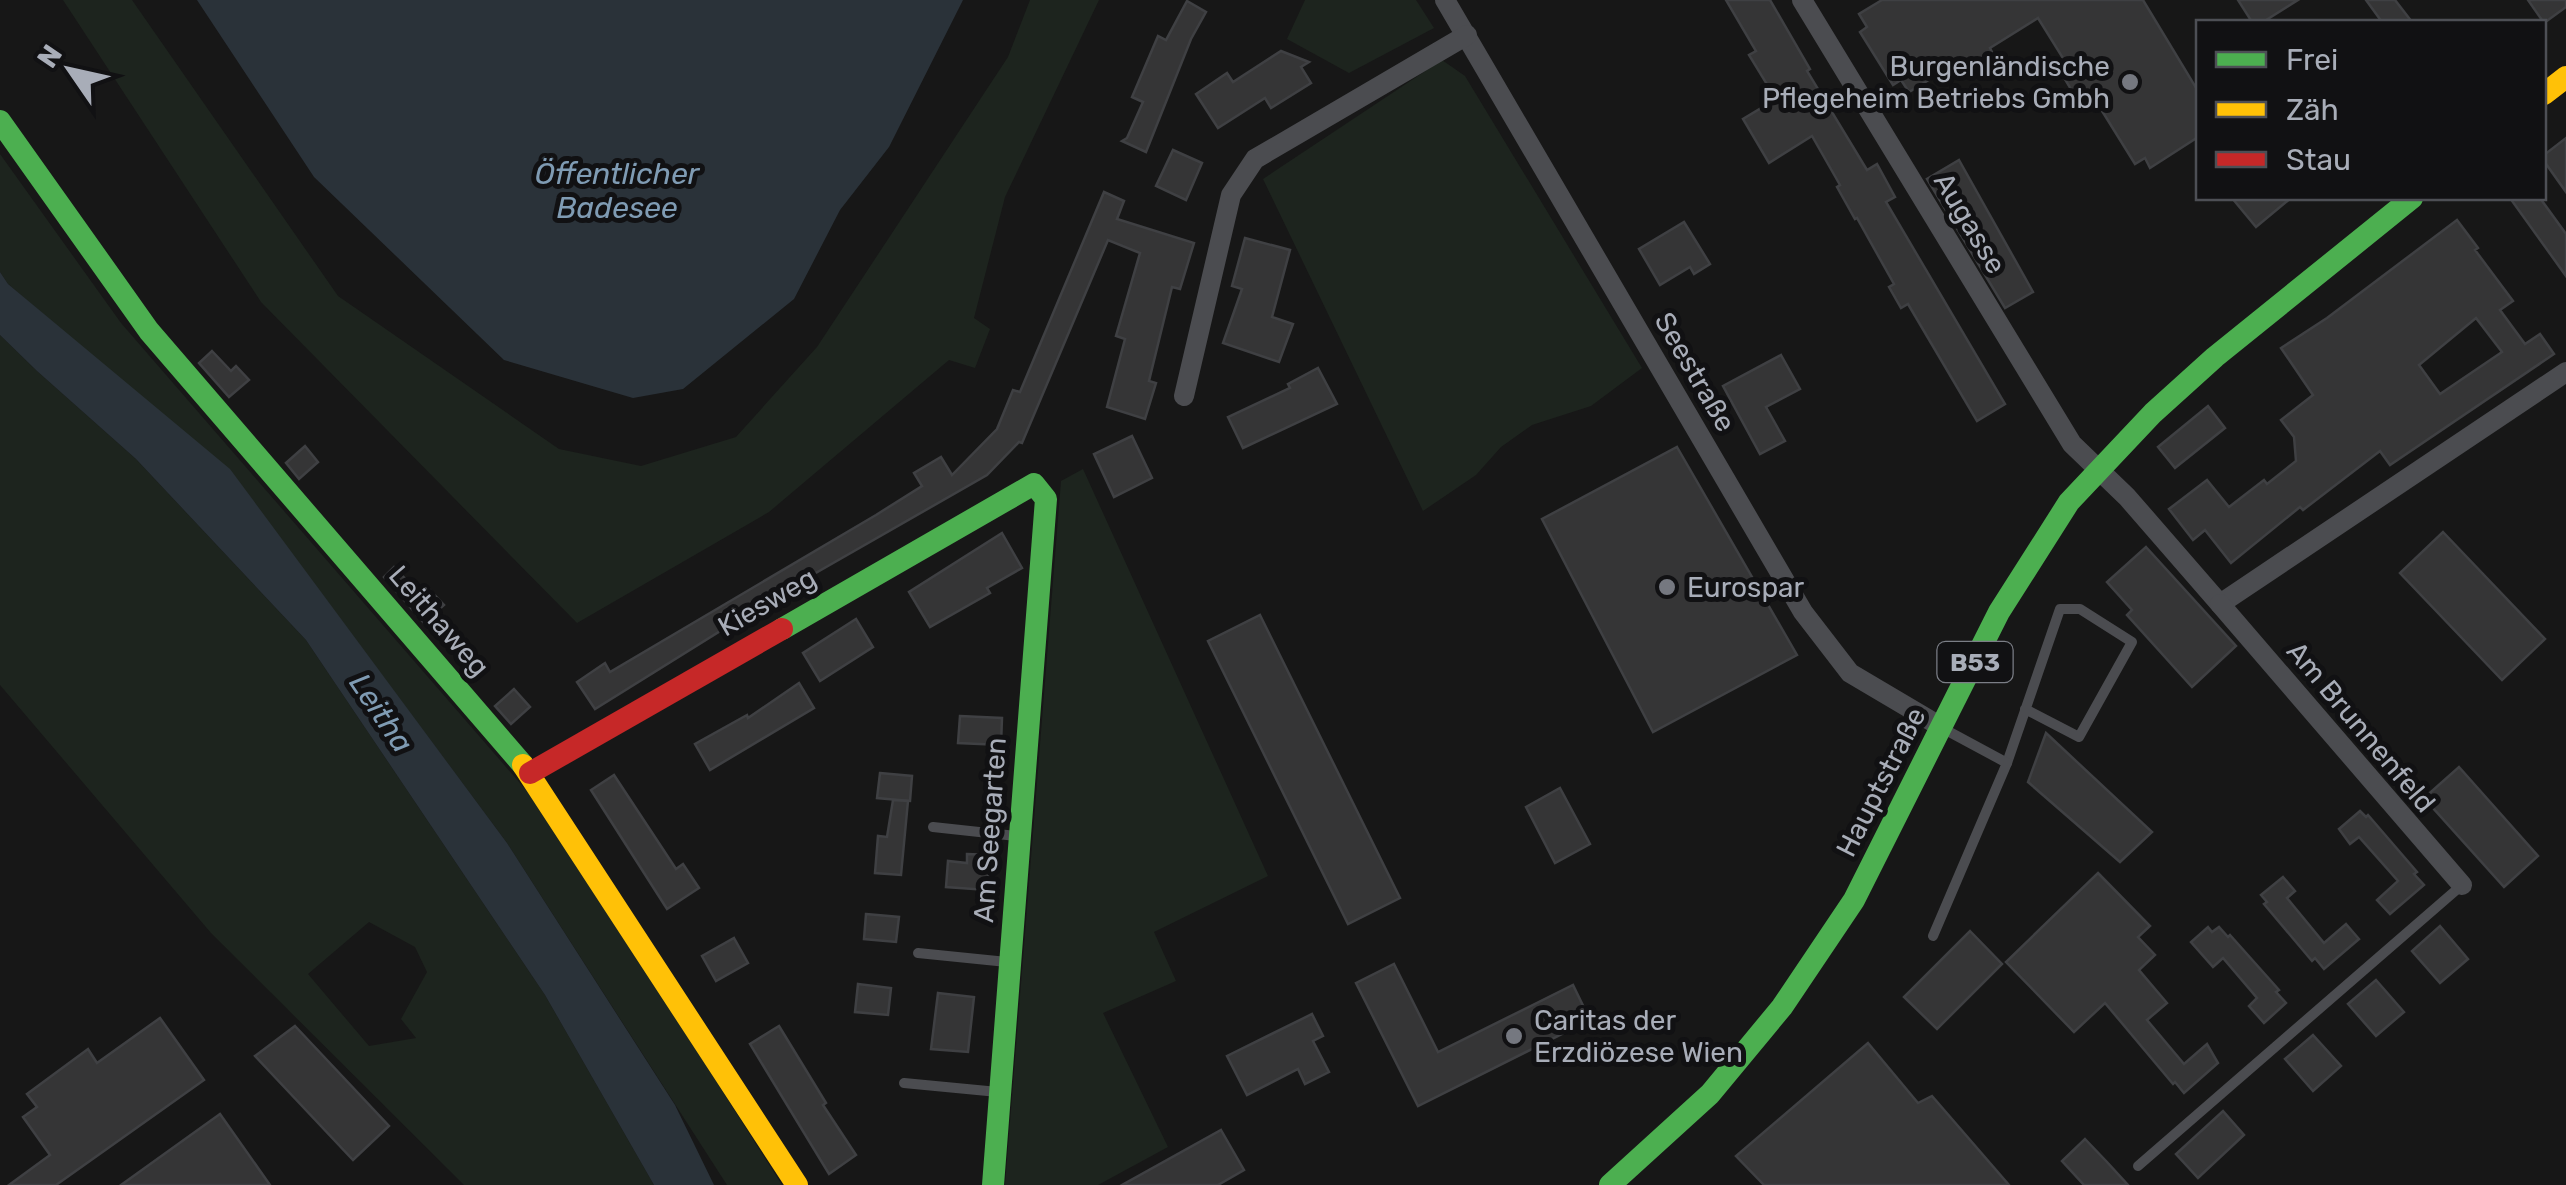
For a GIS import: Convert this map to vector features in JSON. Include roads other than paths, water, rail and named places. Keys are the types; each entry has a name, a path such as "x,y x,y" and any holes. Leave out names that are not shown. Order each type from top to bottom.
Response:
{"street":[{"name":"Seestraße","path":"1445,0 1803,612 1850,674 1943,728"},
{"name":"Augasse","path":"1802,0 2072,444 2127,498 2220,604"},
{"path":"1184,396 1231,195 1255,160 1467,35"},
{"path":"2546,92 2566,77"},
{"name":"Leithaweg","path":"0,120 148,331 530,772 798,1185"},
{"name":"Hauptstraße","path":"1610,1185 1710,1094 1782,1007 1854,900 1999,612 2069,502 2154,413 2215,357 2410,200"},
{"path":"2220,604 2566,372"},
{"name":"Kiesweg","path":"530,772 1034,484"},
{"name":"Am Seegarten","path":"993,1185 1046,499 1034,484"},
{"name":"Am Brunnenfeld","path":"2220,604 2462,885"}],"lane":[{"path":"1933,936 2006,763 2060,609 2080,608 2132,642 2079,737 2025,709"},
{"path":"1943,728 2006,763"},
{"path":"933,827 1020,836"},
{"path":"2138,1166 2462,885"},
{"path":"918,953 1010,962"},
{"path":"904,1083 1000,1092"}],"water":[{"name":"Öffentlicher Badesee","path":"197,0 963,0 889,147 840,210 794,299 683,389 633,398 504,360 314,177"},
{"name":"Leitha","path":"0,272 8,284 230,469 507,843 675,1105 714,1185 654,1185 545,995 306,640 136,459 0,335"}],"place":[{"name":"Burgenländische Pflegeheim Betriebs Gmbh","path":"2130,82"},
{"name":"Eurospar","path":"1667,587"},
{"name":"Caritas der Erzdiözese Wien","path":"1514,1036"}]}
